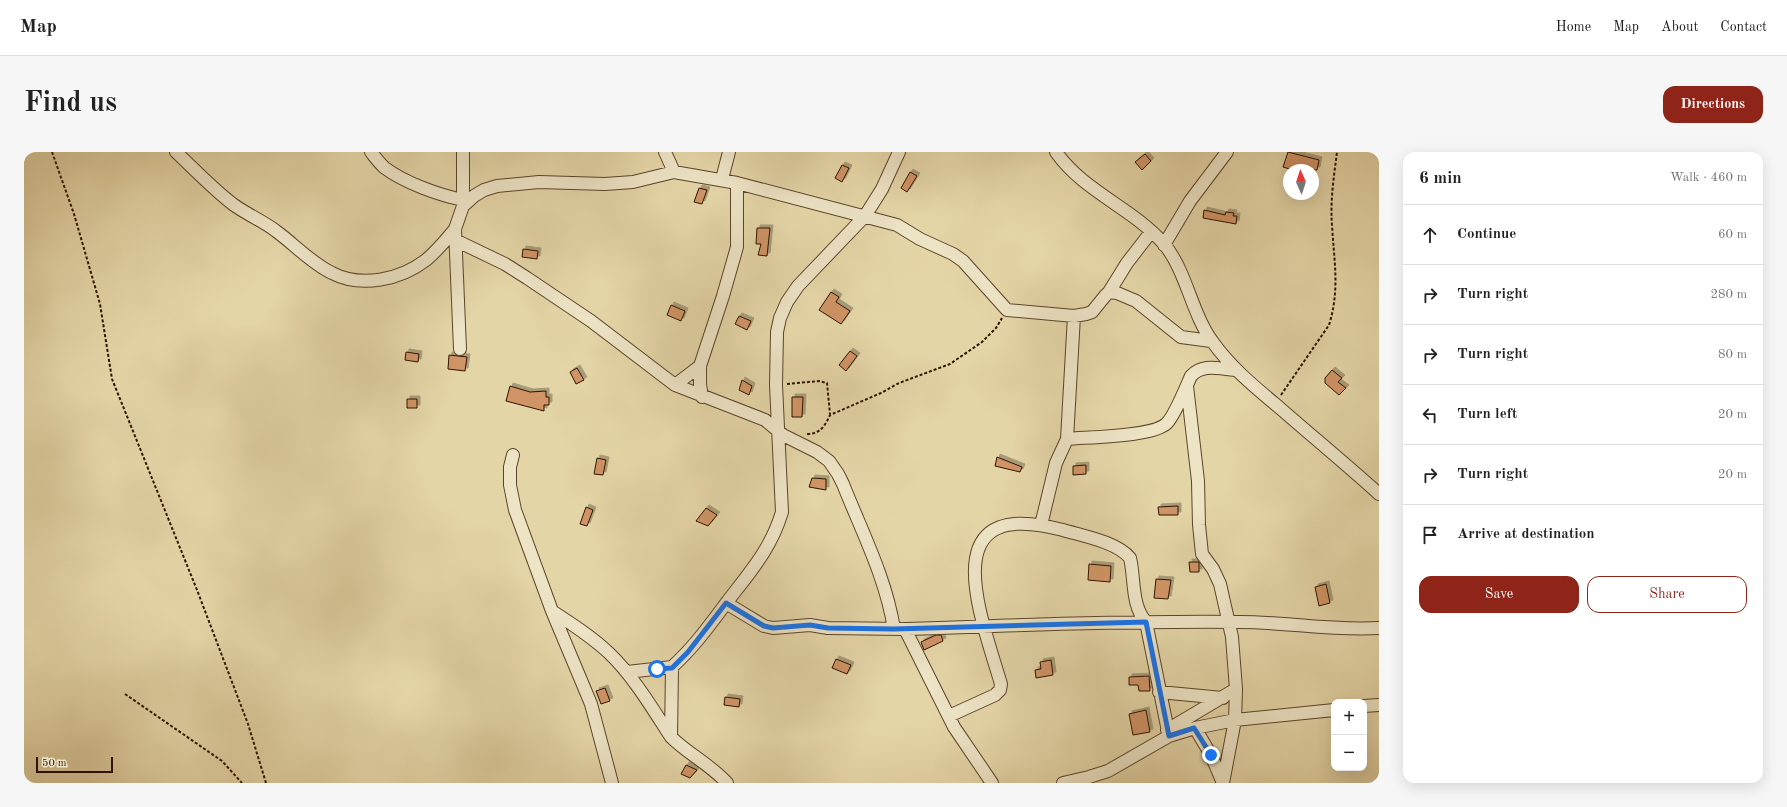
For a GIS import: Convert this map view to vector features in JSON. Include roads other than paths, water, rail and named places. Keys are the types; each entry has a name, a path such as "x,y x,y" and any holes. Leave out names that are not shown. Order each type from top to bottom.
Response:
{"street":[{"path":"176,152 234,205 274,230 331,273 346,278 362,281 374,281 411,269 429,257 455,234"},
{"path":"371,152 385,168 432,191 463,203"},
{"path":"460,349 455,234 463,203 463,152"},
{"path":"665,152 674,172"},
{"path":"722,179 729,152"},
{"path":"627,672 672,668 693,647 754,568 768,547 776,531 782,512 776,385 777,332 780,318 787,302 798,286 865,216 882,189 899,152"},
{"path":"1056,152 1076,175 1151,232 1164,245 1178,268 1211,341 1235,370 1379,494"},
{"path":"1164,245 1190,201 1227,152"},
{"path":"463,203 484,190 497,186 539,182 605,184 633,182 674,172 722,179 896,225 920,240 952,254 963,261 1007,310 1074,316 1092,312 1109,292 1127,263 1151,232"},
{"path":"702,396 700,366 735,257 738,234 737,183"},
{"path":"455,234 528,278 597,325 656,372 675,385 765,420 778,431 817,452 829,462 838,474 882,578 900,629 968,748 992,783"},
{"path":"1109,292 1117,292 1136,301 1181,337 1211,341"},
{"path":"1041,524 1056,463 1067,439 1074,316"},
{"path":"675,385 700,366"},
{"path":"1067,439 1125,435 1158,429 1167,424 1191,376 1200,368 1235,370"},
{"path":"1187,386 1198,481 1199,525 1202,554 1213,569 1220,584 1232,637 1236,689 1236,720 1223,783 1211,755 1194,728"},
{"path":"513,455 510,467 510,485 515,510 552,611 591,704 612,783"},
{"path":"949,716 995,695 1000,690 1001,684 983,626 975,584 974,573 979,547 984,538 998,527 1041,524 1092,538 1126,553 1130,558 1137,606 1139,615 1146,622 1168,733"},
{"path":"726,603 764,626 773,628 810,625 828,628 900,629 1146,622 1253,622 1362,629 1379,628"},
{"path":"552,611 584,632 609,653 627,672 671,737 680,746 719,774 727,783"},
{"path":"1232,637 1253,622"},
{"path":"671,737 672,668"},
{"path":"1063,783 1089,777 1108,770 1236,689"},
{"path":"1159,692 1223,698"},
{"path":"1367,706 1379,705"},
{"path":"1168,733 1236,720 1331,710"}]}
